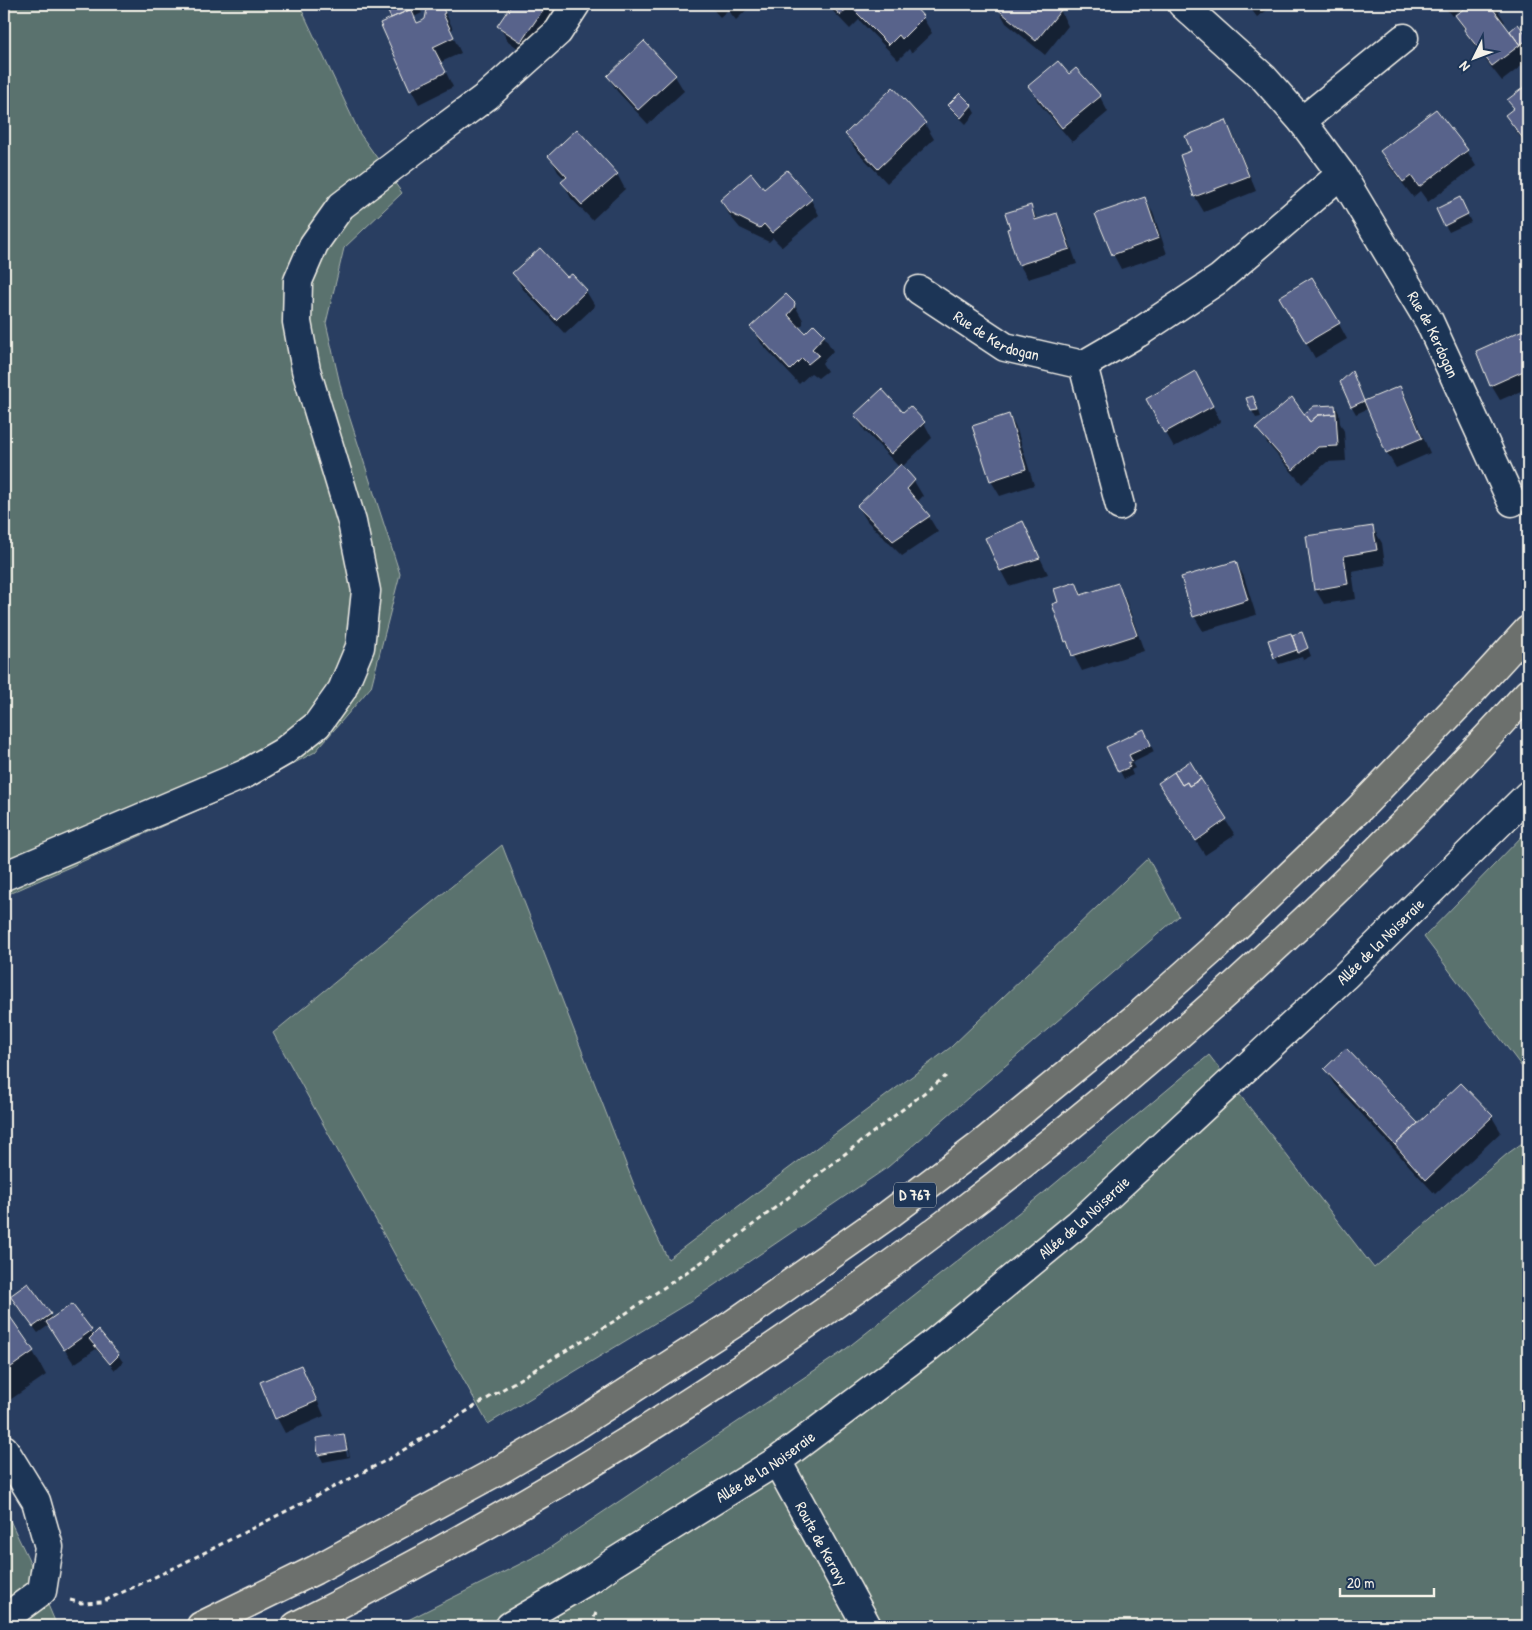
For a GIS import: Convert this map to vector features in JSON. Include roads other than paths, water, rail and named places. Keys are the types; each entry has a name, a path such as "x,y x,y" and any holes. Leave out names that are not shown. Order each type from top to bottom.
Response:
{"highway":[{"name":"D 767","path":"202,1626 315,1570 503,1468 578,1424 733,1324 977,1148 1139,1015 1213,949 1359,809 1528,630"},
{"name":"D 767","path":"296,1626 371,1589 471,1534 637,1437 736,1373 899,1259 1088,1112 1262,960 1356,872 1442,785 1528,693"}],"street":[{"path":"4,876 245,774 283,752 317,725 342,690 360,647 366,591 352,522 306,370 297,322 298,281 314,244 342,206 487,96 558,32 576,4"},
{"name":"Rue de Kerdogan","path":"1182,4 1264,78 1302,121 1341,174 1429,321 1512,502"},
{"path":"1302,121 1404,38"},
{"path":"1120,506 1083,365 1138,333 1219,279 1341,174"},
{"name":"Rue de Kerdogan","path":"919,290 1004,347 1083,365"},
{"name":"Allée de la Noiseraie","path":"510,1626 592,1578 777,1461 930,1346 1078,1224 1345,976 1528,795"},
{"path":"4,1449 36,1502 49,1547 42,1591 4,1619"},
{"name":"Route de Keravy","path":"777,1461 867,1626"}]}
